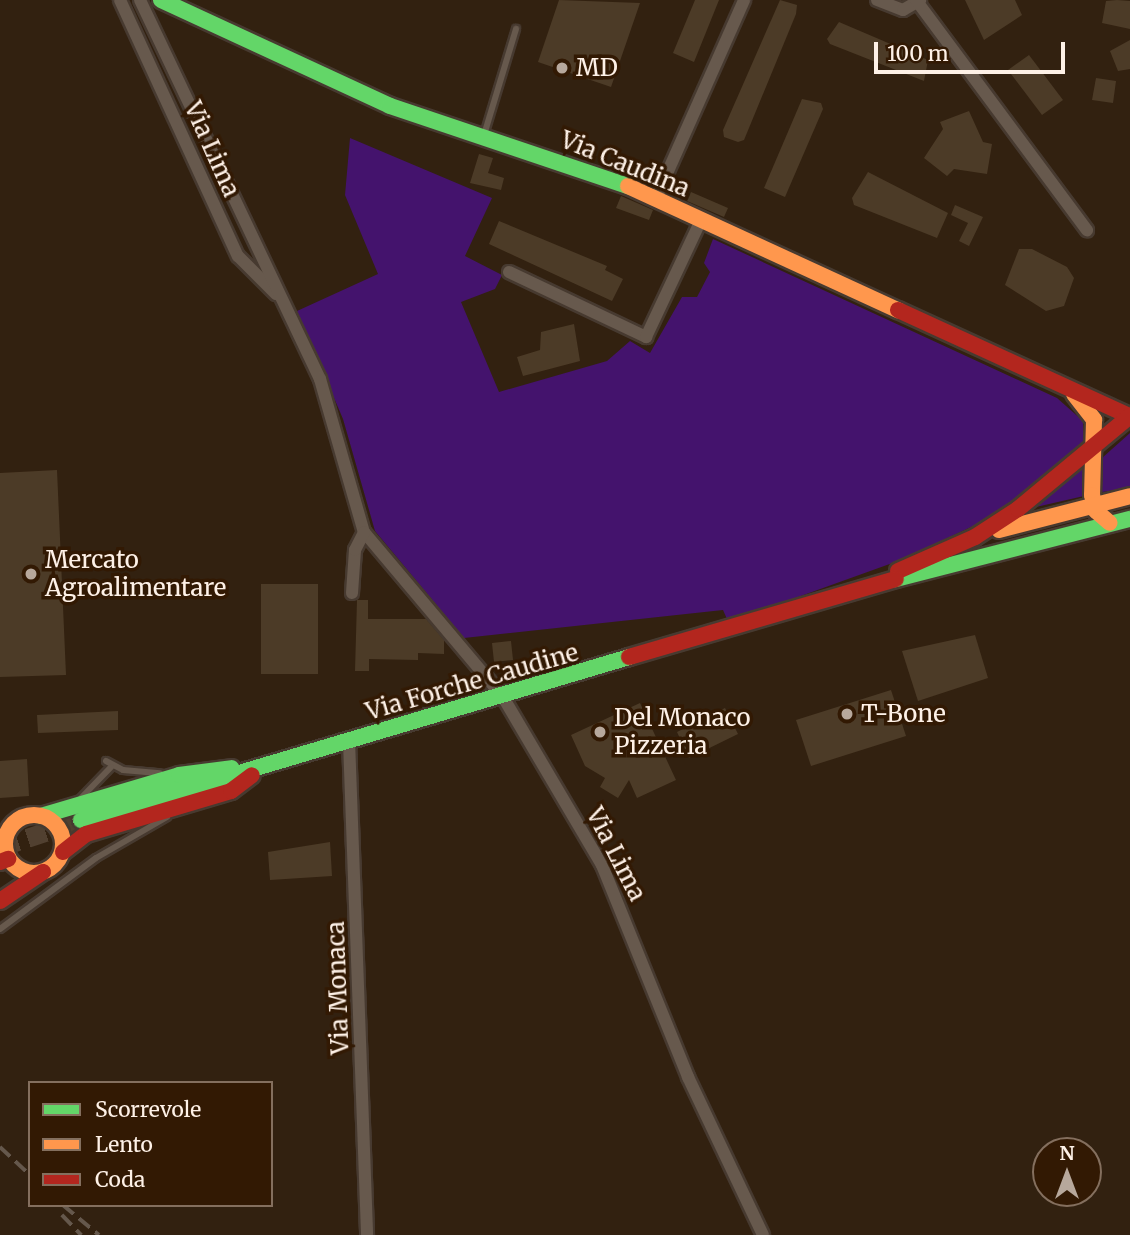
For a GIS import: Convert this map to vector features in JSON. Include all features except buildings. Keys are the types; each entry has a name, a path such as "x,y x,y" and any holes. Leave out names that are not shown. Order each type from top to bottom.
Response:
{"main road":[{"name":"Via Caudina","path":"162,0 360,93 656,198 1130,416"},
{"name":"Via Caudina","path":"1066,386 1089,410 1095,451 1094,503"},
{"name":"Via Forche Caudine","path":"875,583 975,537 1095,451 1130,416"},
{"path":"975,537 1094,503 1130,496"},
{"path":"1094,503 1110,523"},
{"name":"Via Forche Caudine","path":"81,820 503,697 875,583 1130,519"},
{"path":"0,821 41,816 75,803 216,767 261,768"},
{"path":"2,898 43,872 86,834 231,791 261,768"},
{"path":"41,816 62,834 63,852"},
{"path":"2,898 8,862 3,838 23,817"},
{"path":"8,862 43,872"}],"street":[{"name":"Via Lima","path":"120,0 238,256 284,303"},
{"name":"Via Lima","path":"141,0 284,303 335,420 365,532 503,697 602,865 688,1077 763,1235"},
{"path":"152,23 162,0"},
{"path":"656,198 744,0"},
{"path":"877,0 903,10 918,1 1087,230"},
{"path":"509,272 646,337 701,220"},
{"path":"352,593 355,550 365,532"},
{"name":"Via Monaca","path":"349,741 367,1235"}],"lane":[{"path":"484,137 516,29"},
{"path":"75,803 108,764 179,775"},
{"path":"0,929 80,869 178,807"}],"shaded area":[{"path":"350,138 492,198 465,256 502,275 495,289 461,302 499,392 607,361 630,341 650,353 682,297 697,297 710,272 704,263 713,239 1057,398 1083,421 1084,444 997,515 898,561 773,606 727,619 723,610 464,638 375,531 343,419 297,311 378,274 345,195"},
{"path":"1130,433 1130,488 1102,492 1102,458"},
{"path":"1082,469 1086,469 1084,496 1036,507"}],"tunnel":[{"path":"0,847 81,820"}],"railway":[{"path":"0,1147 28,1173"},
{"path":"65,1207 99,1235"},
{"path":"62,1215 81,1235"}],"traffic: fast":[{"path":"161,0 390,106 628,186"},
{"path":"896,579 1130,519"},
{"path":"81,820 629,657"},
{"path":"41,816 179,775 232,768"}],"traffic: slow":[{"path":"628,186 898,310"},
{"path":"1074,394 1094,420 1092,495 1096,511 1110,523"},
{"path":"999,530 1130,496"},
{"path":"28,815 40,815 55,823 63,838 63,844 63,850 55,865 40,873 28,873 13,865 5,850 5,838 13,823 28,815"}],"traffic: jam":[{"path":"898,310 1130,416"},
{"path":"898,571 975,537 1018,509 1130,416"},
{"path":"629,657 896,579"},
{"path":"63,852 86,834 231,791 252,775"},
{"path":"0,862 8,859"},
{"path":"0,901 43,872"}],"place":[{"name":"MD","path":"562,68"},
{"name":"Mercato Agroalimentare","path":"31,574"},
{"name":"T-Bone","path":"847,714"},
{"name":"Del Monaco Pizzeria","path":"600,732"}]}
